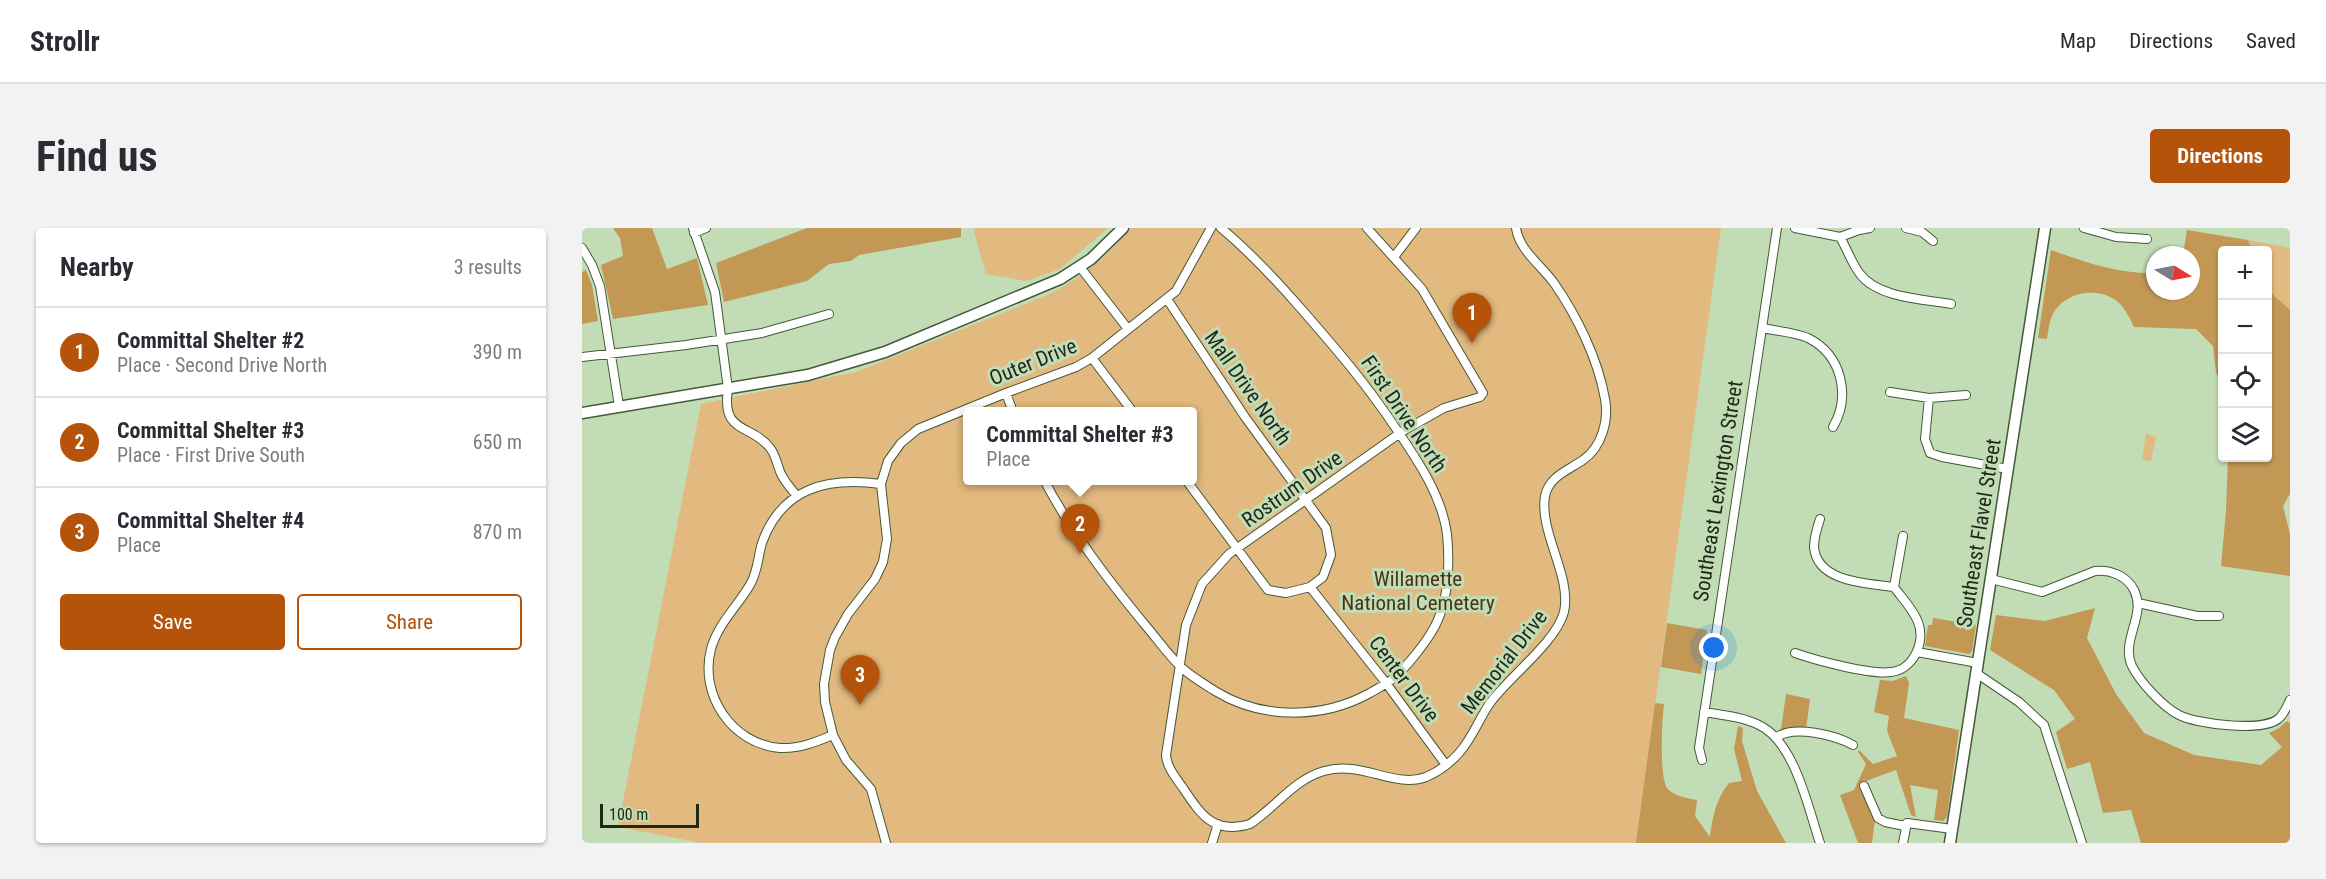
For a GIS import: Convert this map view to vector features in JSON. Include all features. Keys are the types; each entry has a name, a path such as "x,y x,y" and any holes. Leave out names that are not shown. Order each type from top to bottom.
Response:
{"street":[{"path":"706,228 693,230 716,292 729,414 733,422 772,450 785,482 797,496"},
{"path":"582,413 808,375 885,352 1035,290 1080,267 1108,245 1124,228"},
{"name":"Outer Drive","path":"972,407 1076,367 1092,358 1167,299 1182,281 1211,228"},
{"name":"First Drive North","path":"1047,485 1065,520 1118,592 1180,666 1218,693 1239,704 1264,710 1296,713 1326,710 1359,699 1395,677 1431,633 1443,607 1448,572 1447,532 1437,499 1421,465 1372,392 1341,352 1251,254 1221,228"},
{"path":"1367,228 1394,257 1416,228"},
{"name":"Memorial Drive","path":"1218,824 1232,827 1250,824 1292,788 1322,772 1334,769 1354,769 1396,779 1416,780 1446,765 1464,747 1490,703 1516,672 1550,639 1560,623 1565,595 1547,522 1545,496 1554,479 1586,458 1600,439 1606,419 1605,399 1600,378 1580,328 1554,284 1522,247 1516,228"},
{"name":"Southeast Lexington Street","path":"1702,760 1699,748 1704,712 1777,228"},
{"path":"1795,228 1840,237 1870,228"},
{"path":"1906,228 1922,232 1933,241"},
{"name":"Southeast Flavel Street","path":"1950,843 2045,228"},
{"path":"2084,228 2116,237 2147,239"},
{"path":"1840,237 1859,273 1874,287 1890,293 1951,303"},
{"path":"582,248 600,286 619,406"},
{"name":"Rostrum Drive","path":"1180,666 1186,625 1202,584 1229,554 1401,435 1403,431 1444,408 1480,397 1483,393 1422,289 1394,257"},
{"path":"1080,267 1128,329"},
{"name":"Mall Drive North","path":"1167,299 1245,417 1326,528 1331,555 1323,577 1310,587"},
{"path":"582,357 762,333 829,314"},
{"path":"1762,328 1806,337 1821,348 1832,361 1843,386 1841,408 1833,427"},
{"path":"1092,358 1130,407"},
{"path":"1890,392 1929,398 1966,395"},
{"path":"1006,393 1011,407"},
{"path":"1929,398 1925,439 1930,453 2008,469"},
{"name":"Outer Drive","path":"881,484 888,461 907,436 963,411"},
{"path":"833,735 794,748 779,748 753,740 726,721 713,697 709,660 716,636 754,578 767,532 775,517 797,496 822,485 842,481 881,484 887,539 883,561 875,579 839,630 830,650 825,669 825,702 833,735 846,760 871,789 886,843"},
{"path":"1190,485 1268,590 1286,593 1310,587"},
{"path":"1794,653 1812,659 1890,673 1907,666 1917,652 1919,626 1894,587 1845,579 1826,570 1820,563 1814,547 1820,519"},
{"path":"1894,587 1903,536"},
{"path":"1991,579 2042,592 2091,572 2104,570 2122,576 2133,588 2138,603 2138,615 2129,648 2131,663 2140,678 2176,714 2190,719 2256,727 2277,720 2290,700"},
{"name":"Center Drive","path":"1310,587 1386,683 1446,765"},
{"path":"2138,603 2197,616 2219,616"},
{"path":"1917,652 1977,668 2044,725 2082,843"},
{"path":"1180,666 1167,762 1198,811 1210,822 1218,824 1212,843"},
{"path":"1704,712 1754,723 1777,737 1791,758 1820,843"},
{"path":"1777,737 1784,732 1795,730 1844,740 1853,745"},
{"path":"1864,786 1878,818 1885,822 1905,826 1911,823 1952,829"},
{"path":"1903,843 1905,826"}],"green space":[{"path":"975,228 1108,228 1060,269 1026,281 986,274 974,232"},
{"name":"Willamette National Cemetery","path":"1131,228 1721,228 1636,843 702,843 618,827 701,404 856,372 1052,293 1095,264"},
{"path":"2248,240 2290,248 2290,310 2272,294 2272,246 2250,246"},
{"path":"2146,434 2156,437 2151,461 2142,460"}],"shaded area":[{"path":"613,228 652,228 667,269 697,258 708,305 613,319 601,265 623,256 620,238"},
{"path":"807,228 961,228 961,237 859,255 851,261 829,264 807,281 724,302 716,263"},
{"path":"2187,230 2248,240 2250,246 2218,246 2218,377 2213,346 2196,329 2134,327 2119,303 2096,293 2078,295 2063,302 2052,316 2047,339 2038,338 2051,250 2089,263 2128,272 2146,273 2146,300 2200,300 2200,246 2184,246"},
{"path":"586,270 592,285 598,321 582,324 582,272"},
{"path":"2272,294 2290,310 2290,494 2283,506 2290,534 2290,576 2221,566 2228,462 2272,462"},
{"path":"2095,608 2087,638 2116,694 2144,733 2194,755 2261,765 2282,747 2269,733 2287,721 2290,723 2290,843 2141,843 2131,810 2103,813 2090,762 2067,769 2056,732 2075,719 2054,690 1990,650 1996,615 2045,621"},
{"path":"1933,618 1976,625 1972,651 1969,654 1925,646 1928,625 1932,625"},
{"path":"1667,623 1707,630 1701,674 1661,667"},
{"path":"1906,676 1909,683 1904,718 1959,730 1947,817 1943,821 1934,820 1938,790 1910,785 1916,817 1911,815 1896,770 1866,781 1862,789 1875,820 1872,843 1858,843 1840,795 1854,790 1866,764 1859,750 1873,764 1897,756 1887,731 1889,716 1874,712 1880,680 1893,681"},
{"path":"1786,694 1810,699 1806,729 1794,727 1781,730"},
{"path":"1655,703 1664,704 1662,760 1664,782 1667,788 1676,795 1697,800 1695,816 1710,837 1713,816 1721,795 1729,783 1742,781 1734,749 1738,726 1743,728 1742,741 1757,791 1786,843 1636,843"}],"place":[{"name":"Committal Shelter #2","path":"1472,343"},
{"name":"Committal Shelter #3","path":"1080,554"},
{"name":"Committal Shelter #4","path":"860,705"}]}
